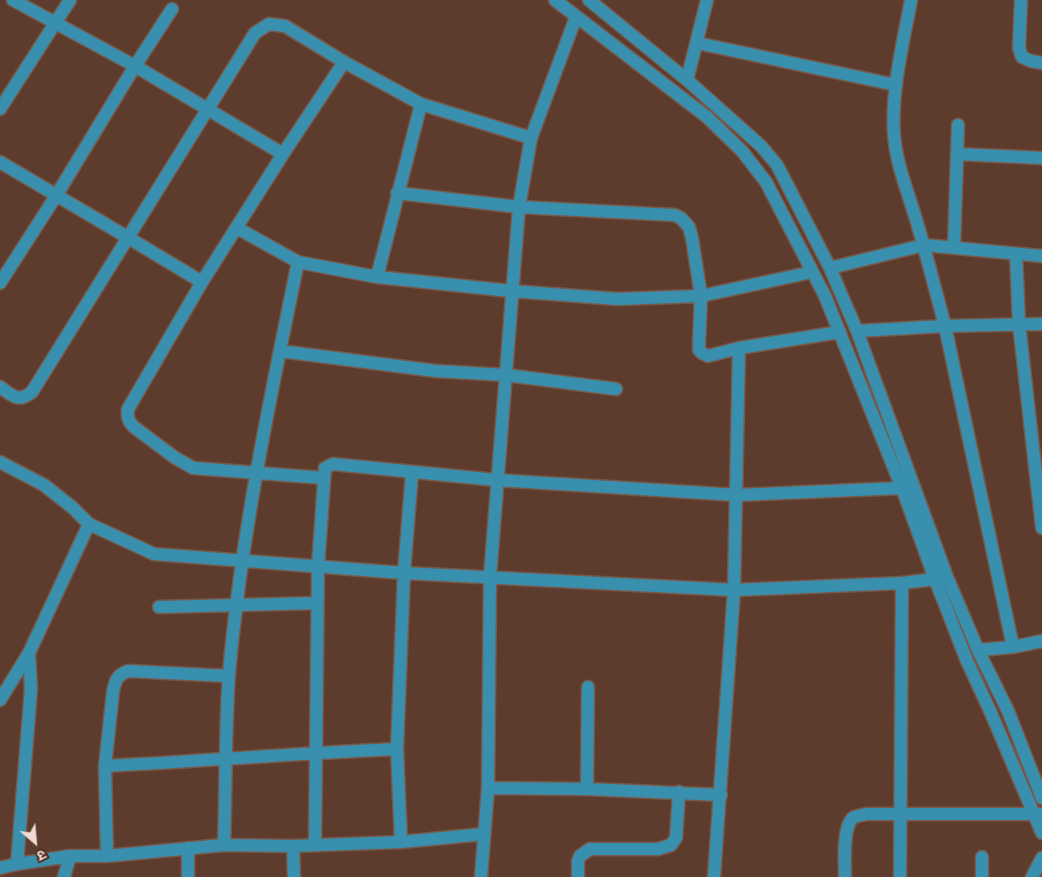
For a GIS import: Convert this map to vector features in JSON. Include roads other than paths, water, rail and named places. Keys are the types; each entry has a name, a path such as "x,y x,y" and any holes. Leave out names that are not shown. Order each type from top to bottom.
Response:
{"street":[{"path":"13,0 54,24 135,66 206,110 283,154"},
{"path":"0,109 70,0"},
{"path":"555,0 707,117 742,151 766,182 840,332 902,488 967,661 1038,813 1042,833"},
{"path":"589,0 687,80 761,146 777,165 830,268 857,331 947,577 978,650 1008,711 1042,798"},
{"path":"687,80 707,0"},
{"path":"911,0 893,109 894,138 945,326 1013,647"},
{"path":"1021,0 1019,48 1022,57 1042,63"},
{"path":"0,282 56,196 172,9"},
{"path":"481,877 488,788 490,577 496,480 519,207 531,138 576,17"},
{"path":"0,387 17,398 23,398 32,392 255,33 270,24 285,26 344,62 421,104 531,138"},
{"path":"697,43 896,85"},
{"path":"324,478 200,468 184,464 134,427 129,422 127,416 128,409 202,282 344,62"},
{"path":"377,277 421,104"},
{"path":"954,248 958,125"},
{"path":"957,154 1042,158"},
{"path":"0,162 202,282"},
{"path":"397,193 519,207 674,215 681,218 690,227 700,296 699,344 702,354 708,356 739,348 840,332"},
{"path":"237,228 298,262 377,277 511,291 618,298 700,296 812,272"},
{"path":"830,268 924,244 1016,255 1042,256"},
{"path":"1016,255 1019,324 1042,528"},
{"path":"224,845 229,676 236,605 257,473 298,262"},
{"path":"857,331 945,326 1042,324"},
{"path":"714,877 734,590 739,348"},
{"path":"280,350 436,371 506,375 616,389"},
{"path":"0,462 44,485 73,508 89,524 154,554 404,573 734,590 902,583 935,579"},
{"path":"315,844 318,566 326,468 333,464 496,480 737,495 902,488"},
{"path":"401,842 397,749 404,573 412,473"},
{"path":"0,700 29,653 89,524"},
{"path":"900,877 902,583"},
{"path":"160,607 317,603"},
{"path":"978,650 1042,642"},
{"path":"17,864 31,689 29,653"},
{"path":"107,856 105,766 114,682 120,674 128,671 229,676"},
{"path":"587,789 588,687"},
{"path":"105,766 227,760 315,752 397,749"},
{"path":"488,788 587,789 721,795"},
{"path":"578,877 578,861 580,856 590,849 658,849 671,845 676,838 678,792"},
{"path":"845,877 845,845 849,824 853,818 866,814 1038,813"},
{"path":"0,868 70,856 107,856 224,845 293,846 401,842 484,834"},
{"path":"293,846 294,877"},
{"path":"188,848 188,877"},
{"path":"64,877 70,856"},
{"path":"982,857 982,877"},
{"path":"1032,877 1042,858"}]}
